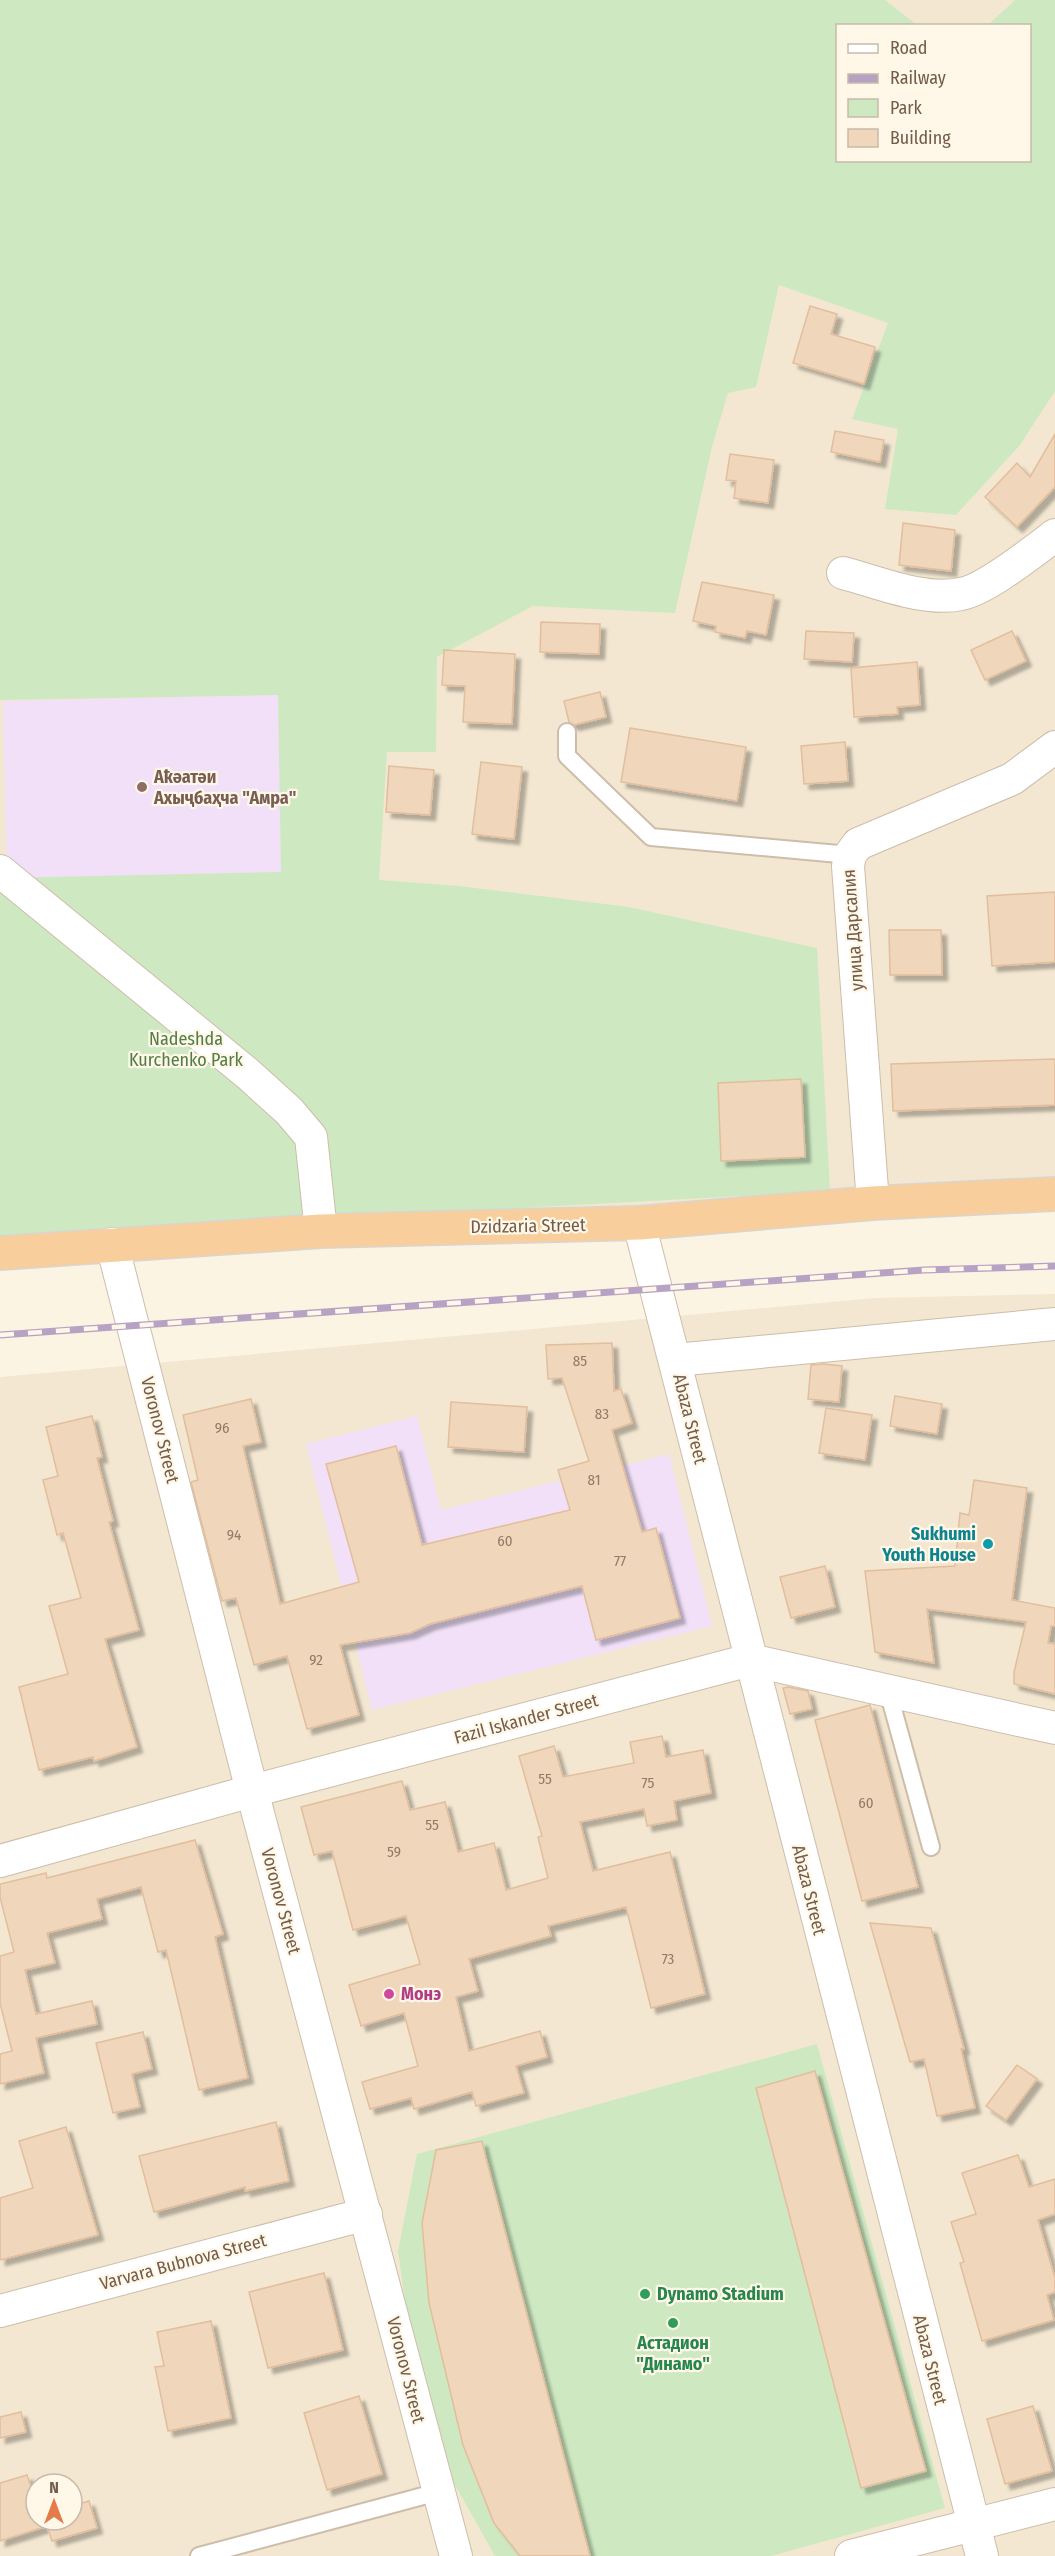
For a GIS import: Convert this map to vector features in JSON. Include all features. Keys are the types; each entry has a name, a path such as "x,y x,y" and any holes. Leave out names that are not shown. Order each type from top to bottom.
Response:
{"highway":[{"name":"Dzidzaria Street","path":"0,1253 321,1231 639,1223 873,1203 1055,1194"}],"street":[{"path":"843,573 928,594 962,594 1012,568 1055,535"},
{"name":"улица Дарсалия","path":"873,1203 848,866 850,855 858,844 1012,779 1055,747"},
{"path":"0,872 247,1073 289,1111 311,1137 321,1231"},
{"name":"Abaza Street","path":"639,1223 982,2556"},
{"name":"Voronov Street","path":"112,1244 252,1791 456,2556"},
{"path":"675,1360 1055,1324"},
{"name":"Fazil Iskander Street","path":"0,1861 252,1791 750,1660 1055,1728"},
{"name":"Varvara Bubnova Street","path":"0,2311 366,2214"},
{"path":"851,2556 1055,2504"}],"lane":[{"path":"567,732 567,756 651,837 850,855"},
{"path":"888,1691 931,1847"},
{"path":"199,2556 438,2492"}],"shaded area":[{"path":"0,0 1055,0 1055,1195 0,1251"},
{"name":"Аҟәатәи Ахыҷбаҳча \"Амра\"","path":"278,695 281,873 7,878 3,701"},
{"path":"1055,1294 1055,2556 0,2556 0,1377 875,1298"},
{"path":"417,1416 441,1510 669,1454 712,1626 372,1710 306,1444"}],"green space":[{"name":"Nadeshda Kurchenko Park","path":"0,0 885,0 916,24 836,24 836,162 1031,162 1031,24 989,24 1015,0 1055,0 1055,391 1020,445 956,515 885,509 898,429 852,419 888,323 779,285 756,387 728,393 712,447 675,613 533,606 437,657 436,752 387,752 379,880 459,886 629,907 817,948 830,1191 0,1237 0,878 281,872 278,695 0,700"},
{"name":"Dynamo Stadium","path":"817,2044 945,2508 771,2556 495,2556 447,2471 410,2337 398,2251 417,2154"}],"building":[{"path":"810,306 837,314 831,334 875,347 864,384 793,363"},
{"path":"835,431 884,440 880,462 831,452"},
{"path":"1055,434 1055,487 1017,527 985,497 1017,463 1030,477"},
{"path":"730,454 774,460 768,503 734,498 736,481 726,480"},
{"path":"903,523 955,530 951,571 899,565"},
{"path":"702,582 774,595 766,635 747,631 745,638 715,632 716,626 693,621"},
{"path":"541,622 600,624 599,654 540,652"},
{"path":"806,631 854,633 852,662 804,659"},
{"path":"1012,631 1026,661 985,680 971,650"},
{"path":"444,650 515,654 512,724 463,722 465,686 442,685"},
{"path":"917,662 920,705 897,707 898,714 854,717 851,668"},
{"path":"600,692 606,717 574,725 569,722 564,701"},
{"path":"630,728 746,747 737,801 621,782"},
{"path":"845,742 848,781 804,784 801,746"},
{"path":"481,762 522,767 514,839 472,834"},
{"path":"389,766 434,770 430,815 386,812"},
{"path":"1055,892 1055,962 992,966 987,896"},
{"path":"889,930 941,930 942,975 890,975"},
{"path":"1055,1059 1055,1105 893,1111 891,1064"},
{"path":"801,1079 805,1157 721,1161 718,1083"},
{"path":"612,1343 614,1391 621,1389 632,1423 612,1430 642,1532 656,1528 680,1618 596,1640 582,1586 430,1624 410,1633 340,1645 359,1715 307,1729 287,1656 254,1665 236,1598 222,1601 191,1482 198,1480 183,1415 251,1399 261,1442 243,1446 280,1604 359,1582 326,1464 396,1446 422,1545 570,1510 558,1470 589,1461 562,1378 548,1379 546,1345"},
{"path":"811,1365 842,1366 839,1402 808,1399"},
{"path":"895,1396 942,1404 937,1434 890,1426"},
{"path":"451,1402 527,1407 524,1452 448,1447"},
{"path":"826,1408 872,1415 865,1460 819,1453"},
{"path":"92,1416 102,1457 97,1458 113,1521 109,1522 139,1630 105,1639 137,1747 94,1761 93,1757 39,1770 19,1687 68,1674 49,1606 81,1598 63,1533 57,1535 43,1480 58,1476 46,1427"},
{"path":"974,1480 1027,1488 1012,1600 1055,1608 1055,1626 1051,1626 1048,1643 1055,1644 1055,1694 1014,1684 1014,1672 1026,1622 927,1609 934,1663 875,1652 865,1571 955,1566 960,1513 969,1515"},
{"path":"825,1566 835,1607 791,1618 780,1577"},
{"path":"783,1688 808,1691 812,1709 790,1714"},
{"path":"870,1705 918,1887 862,1901 815,1720"},
{"path":"662,1736 666,1757 703,1750 711,1793 674,1801 677,1820 647,1826 644,1809 580,1822 593,1871 670,1852 705,1994 651,2008 626,1907 548,1926 551,1936 469,1959 478,1991 456,1997 469,2051 540,2031 547,2057 516,2066 524,2093 476,2106 472,2092 414,2109 411,2098 370,2109 362,2082 418,2066 404,2013 361,2026 349,1985 420,1964 406,1916 353,1930 332,1851 314,1855 301,1807 402,1781 410,1810 445,1802 458,1852 494,1843 506,1890 548,1878 538,1837 542,1836 519,1756 554,1746 563,1777 634,1763 630,1742"},
{"path":"195,1840 223,1934 215,1937 248,2078 199,2090 166,1950 158,1952 141,1887 97,1899 102,1919 47,1933 55,1963 25,1970 36,2014 92,2001 97,2024 36,2038 44,2073 0,2084 0,2054 12,2051 0,2003 0,1956 14,1952 0,1897 0,1884 46,1873 47,1878"},
{"path":"870,1923 931,1928 964,2049 961,2049 975,2108 937,2116 924,2059 910,2062"},
{"path":"143,2032 152,2069 132,2074 140,2107 113,2113 96,2043"},
{"path":"1017,2065 1037,2079 1006,2120 986,2106"},
{"path":"815,2071 926,2471 861,2488 756,2088"},
{"path":"276,2122 289,2181 245,2191 245,2187 154,2212 139,2156"},
{"path":"66,2127 98,2235 0,2260 0,2198 33,2188 19,2141"},
{"path":"482,2141 590,2556 520,2556 494,2523 463,2445 429,2303 422,2223 436,2150"},
{"path":"1018,2155 1029,2187 1055,2179 1055,2214 1038,2220 1055,2278 1055,2292 1047,2295 1054,2320 982,2341 960,2263 964,2262 951,2222 976,2214 962,2173"},
{"path":"324,2273 343,2350 268,2368 249,2292"},
{"path":"211,2321 231,2418 168,2431 155,2367 164,2366 157,2332"},
{"path":"359,2396 382,2474 327,2490 304,2413"},
{"path":"1033,2406 1052,2471 1005,2484 987,2419"},
{"path":"21,2412 26,2432 0,2438 0,2417"},
{"path":"24,2476 24,2532 28,2532 0,2541 0,2483"},
{"path":"89,2501 97,2528 84,2532 84,2502"},
{"path":"49,2532 83,2532 52,2541"}],"railway":[{"path":"0,1335 924,1270 1055,1266"}],"place":[{"name":"Аҟәатәи Ахыҷбаҳча \"Амра\"","path":"142,787"},
{"name":"Sukhumi Youth House","path":"988,1544"},
{"name":"Монэ","path":"389,1994"},
{"name":"Dynamo Stadium","path":"645,2294"},
{"name":"Астадион \"Динамо\"","path":"673,2323"}]}
